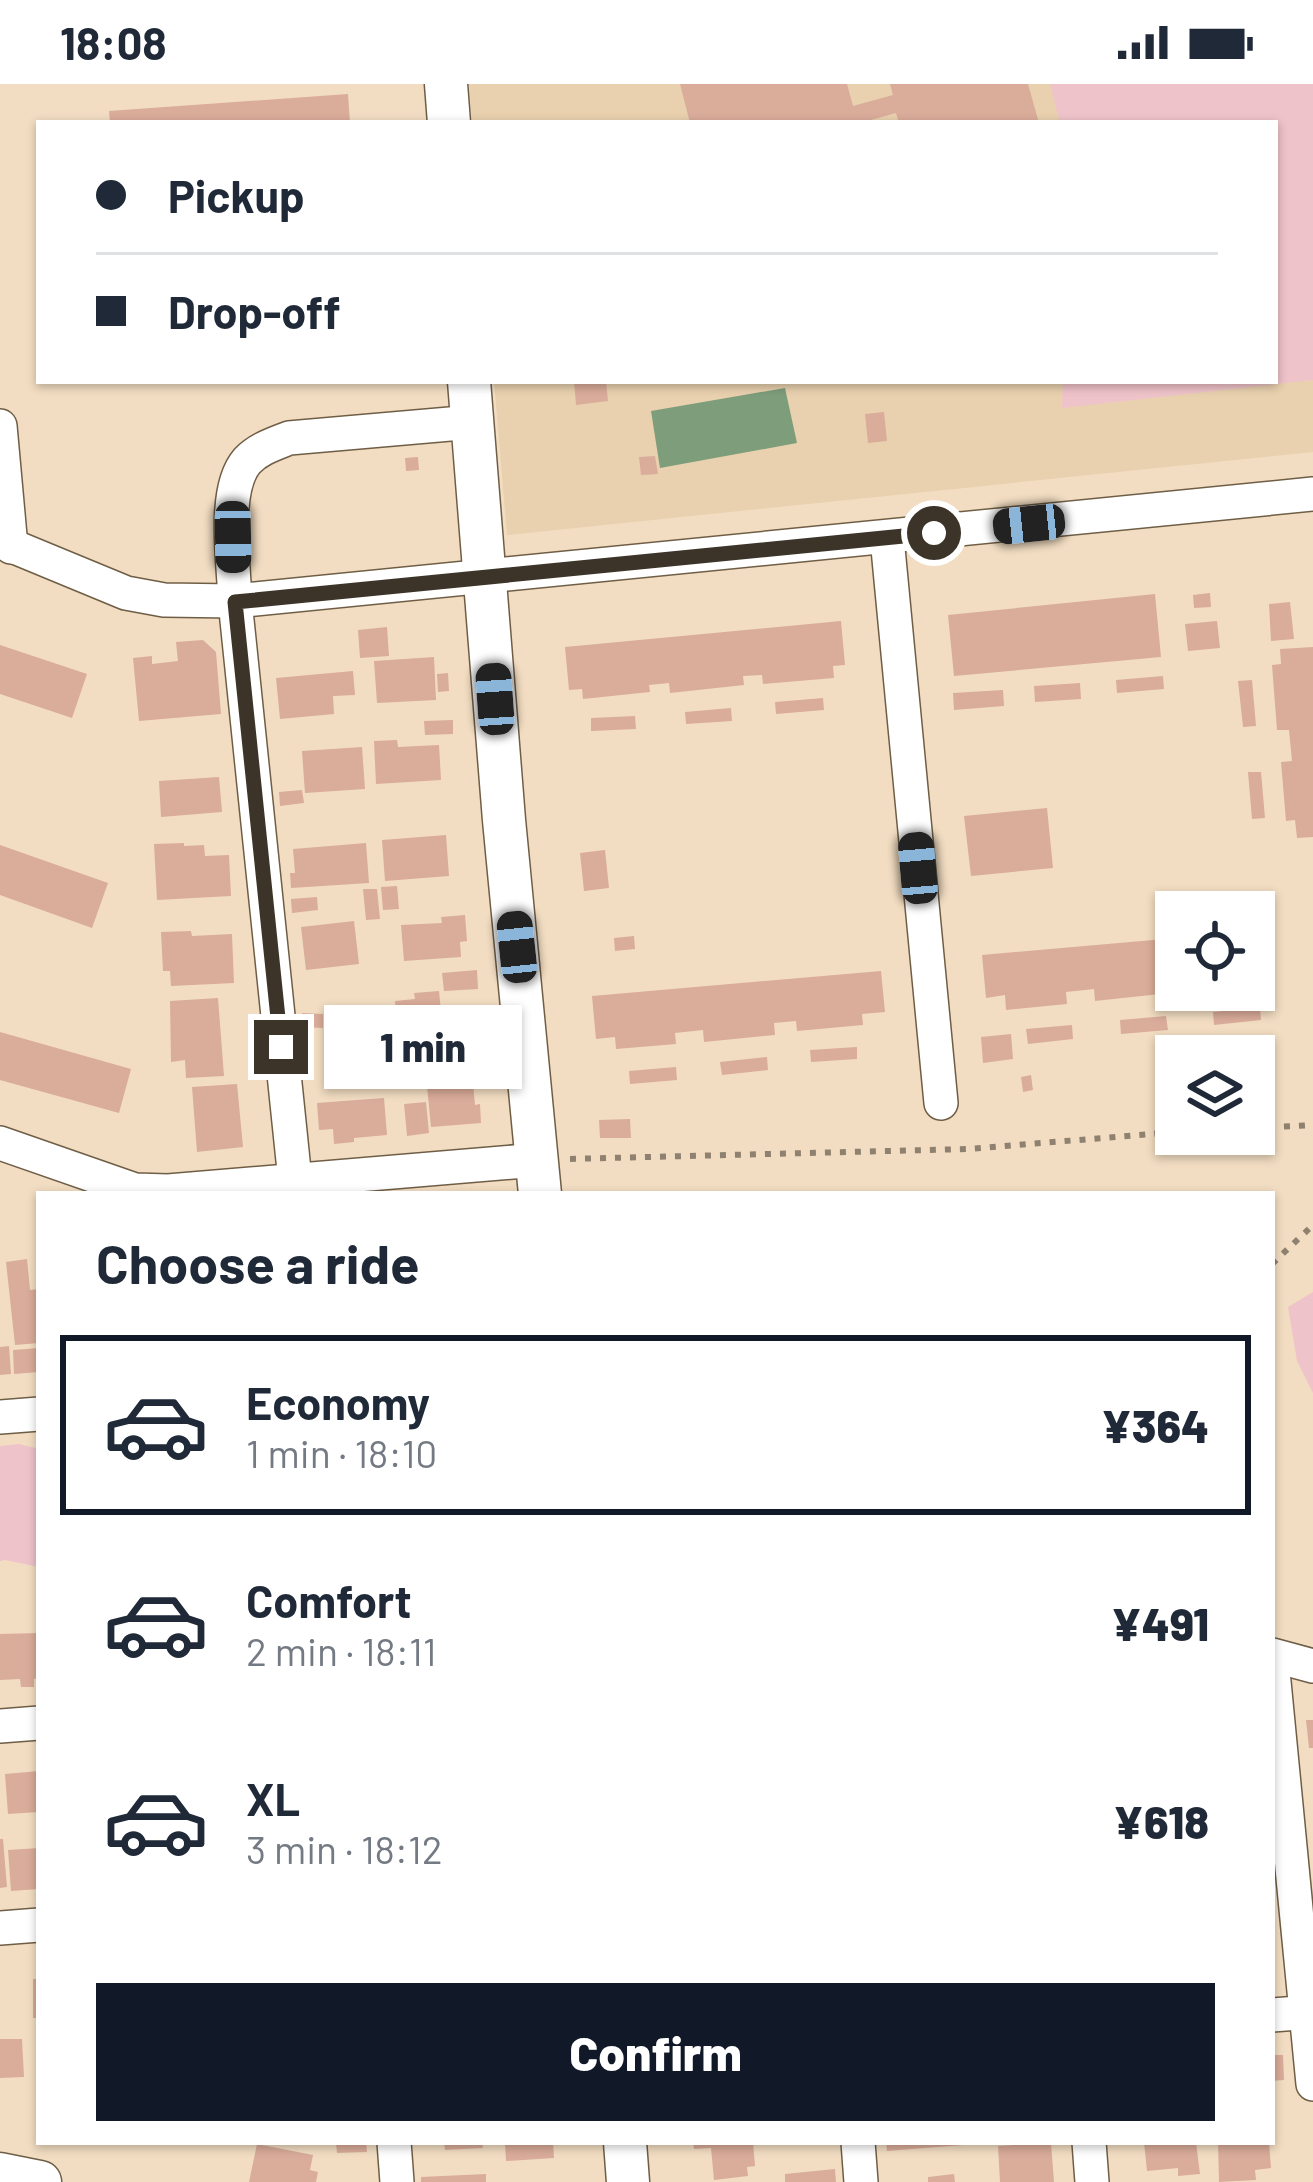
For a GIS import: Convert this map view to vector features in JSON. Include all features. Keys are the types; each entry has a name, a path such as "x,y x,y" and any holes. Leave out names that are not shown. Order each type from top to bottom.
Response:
{"street":[{"path":"446,84 449,120"},
{"path":"0,1143 135,1190 295,1180 538,1177 471,401 289,438 265,447 237,477 235,602 295,1180"},
{"path":"0,426 6,544 126,593 164,600 235,602 486,579 1313,494"},
{"path":"886,538 941,1103"},
{"path":"0,1418 36,1414"},
{"path":"1275,1659 1313,1666"},
{"path":"1275,1686 1310,2012 1313,2084"},
{"path":"0,1726 36,1723"},
{"path":"0,1928 36,1925"},
{"path":"1275,2015 1310,2012"},
{"path":"394,2145 397,2182"},
{"path":"625,2145 628,2182"},
{"path":"858,2145 861,2182"},
{"path":"1089,2145 1092,2182"},
{"path":"0,2174 40,2182"}],"path":[{"path":"1275,1127 1313,1125"},
{"path":"538,1177 1155,1134"},
{"path":"1275,1261 1313,1225"}],"shaded area":[{"path":"469,84 1313,84 1313,452 507,535 494,384 1278,384 1278,120 472,120"},
{"path":"1050,84 1313,84 1313,380 1278,384 1278,120 1059,120"},
{"path":"1063,384 1277,384 1062,408"},
{"path":"785,388 797,443 660,468 651,411"},
{"path":"1313,1292 1313,1393 1297,1361 1288,1307"},
{"path":"0,1446 36,1448 36,1566 0,1561"}],"building":[{"path":"680,84 847,84 853,106 893,95 890,84 1028,84 1038,120 898,120 896,113 871,120 689,120"},
{"path":"348,94 350,120 110,120 109,111"},
{"path":"574,384 606,384 608,401 576,405"},
{"path":"884,412 887,441 868,443 865,414"},
{"path":"655,456 658,474 641,475 639,457"},
{"path":"418,457 419,470 406,471 405,458"},
{"path":"1210,593 1211,607 1194,608 1193,595"},
{"path":"1155,594 1161,657 954,676 948,615"},
{"path":"1290,602 1294,639 1271,641 1269,604"},
{"path":"841,621 845,665 833,666 834,678 763,684 762,675 743,676 744,685 670,693 669,683 649,685 650,692 583,699 582,689 569,690 565,647"},
{"path":"1217,621 1220,648 1188,651 1185,624"},
{"path":"387,627 389,656 360,658 358,630"},
{"path":"203,640 216,652 221,714 139,721 133,658 152,656 152,664 178,661 176,642"},
{"path":"0,645 87,674 72,718 0,694"},
{"path":"1313,647 1313,837 1297,838 1295,820 1286,821 1281,762 1292,761 1289,730 1277,730 1272,665 1281,664 1280,649"},
{"path":"434,657 436,700 377,703 374,661"},
{"path":"353,671 355,695 333,696 334,714 280,719 276,678"},
{"path":"448,673 449,691 438,692 437,674"},
{"path":"1163,676 1164,689 1117,693 1116,680"},
{"path":"1252,680 1256,726 1243,727 1238,681"},
{"path":"1080,683 1081,699 1035,702 1034,686"},
{"path":"1003,690 1004,706 954,710 953,693"},
{"path":"823,698 824,710 776,714 775,702"},
{"path":"731,708 732,721 686,724 685,712"},
{"path":"635,716 636,729 591,731 591,718"},
{"path":"453,720 453,734 425,735 424,721"},
{"path":"397,740 398,747 439,745 441,780 376,784 374,741"},
{"path":"362,747 365,789 305,793 302,751"},
{"path":"1248,772 1261,772 1265,818 1252,819"},
{"path":"219,777 222,812 161,817 159,781"},
{"path":"302,790 304,803 280,806 279,792"},
{"path":"1047,808 1053,868 971,876 964,816"},
{"path":"446,835 449,876 385,881 382,840"},
{"path":"366,843 369,883 291,888 293,849"},
{"path":"154,844 204,845 205,856 229,855 231,896 157,900"},
{"path":"0,845 108,883 92,928 0,895"},
{"path":"605,850 609,888 584,891 580,853"},
{"path":"397,886 399,909 383,910 381,887"},
{"path":"363,889 377,889 380,919 366,920"},
{"path":"317,897 318,910 292,913 291,899"},
{"path":"465,915 467,941 460,942 461,957 404,961 401,925 442,923 441,917"},
{"path":"354,921 359,964 306,970 301,927"},
{"path":"191,931 192,936 232,934 234,983 171,986 170,971 163,971 161,932"},
{"path":"634,936 635,949 615,951 614,938"},
{"path":"1155,940 1155,995 1095,1001 1094,989 1066,992 1067,1004 1006,1010 1005,995 986,998 982,955"},
{"path":"477,970 478,989 444,991 442,973"},
{"path":"881,971 885,1012 862,1014 863,1025 797,1031 796,1021 774,1023 775,1035 704,1042 703,1030 675,1033 676,1044 616,1049 615,1037 596,1039 592,996"},
{"path":"439,991 445,1050 400,1054 395,1001"},
{"path":"218,998 224,1076 186,1078 185,1060 171,1062 170,1001"},
{"path":"1260,1011 1261,1020 1214,1025 1213,1012"},
{"path":"302,1013 323,1014 323,1028 301,1027"},
{"path":"380,1016 384,1055 332,1059 328,1021"},
{"path":"1166,1016 1168,1030 1121,1034 1120,1020"},
{"path":"1072,1025 1073,1039 1028,1044 1026,1029"},
{"path":"0,1032 131,1069 119,1113 0,1080"},
{"path":"1011,1034 1013,1059 983,1063 981,1037"},
{"path":"857,1047 857,1059 811,1062 810,1050"},
{"path":"767,1057 768,1070 722,1075 720,1062"},
{"path":"676,1067 677,1080 630,1084 629,1071"},
{"path":"472,1073 481,1123 431,1127 427,1086 452,1084 452,1075"},
{"path":"1031,1075 1033,1090 1023,1092 1021,1077"},
{"path":"237,1084 243,1147 197,1152 192,1087"},
{"path":"384,1098 387,1135 334,1144 333,1129 319,1130 317,1103"},
{"path":"426,1102 429,1133 407,1136 404,1104"},
{"path":"630,1119 631,1138 600,1138 599,1120"},
{"path":"27,1259 30,1290 36,1289 36,1343 15,1345 6,1262"},
{"path":"9,1346 11,1374 0,1375 0,1347"},
{"path":"36,1348 36,1372 14,1374 13,1350"},
{"path":"36,1633 34,1687 21,1687 20,1679 0,1680 0,1634"},
{"path":"1306,1720 1313,1720 1313,1748 1309,1748"},
{"path":"36,1771 36,1812 8,1814 5,1774"},
{"path":"0,1839 7,1887 0,1888"},
{"path":"36,1848 36,1889 11,1891 8,1850"},
{"path":"33,1979 36,1979 36,2018"},
{"path":"0,2039 22,2039 24,2077 0,2078"},
{"path":"1275,2055 1283,2055 1284,2080 1275,2081"},
{"path":"257,2145 313,2155 310,2170 318,2172 316,2182 249,2182"},
{"path":"336,2145 366,2145 367,2152 337,2153"},
{"path":"444,2145 483,2148 445,2150"},
{"path":"505,2145 553,2145 554,2158 506,2161"},
{"path":"693,2145 753,2145 755,2166 747,2167 748,2176 714,2180 711,2148 694,2149"},
{"path":"886,2145 963,2145 887,2151"},
{"path":"1051,2145 1054,2182 1000,2182 998,2146"},
{"path":"1144,2145 1196,2145 1200,2174 1178,2176 1178,2168 1147,2171"},
{"path":"1218,2145 1269,2145 1271,2168 1255,2170 1256,2180 1219,2182"},
{"path":"835,2169 836,2182 785,2182 785,2174"},
{"path":"486,2174 486,2182 421,2182 421,2177"},
{"path":"954,2174 955,2182 928,2182 928,2177"}],"route":[{"path":"281,1047 235,602 934,533"}]}
